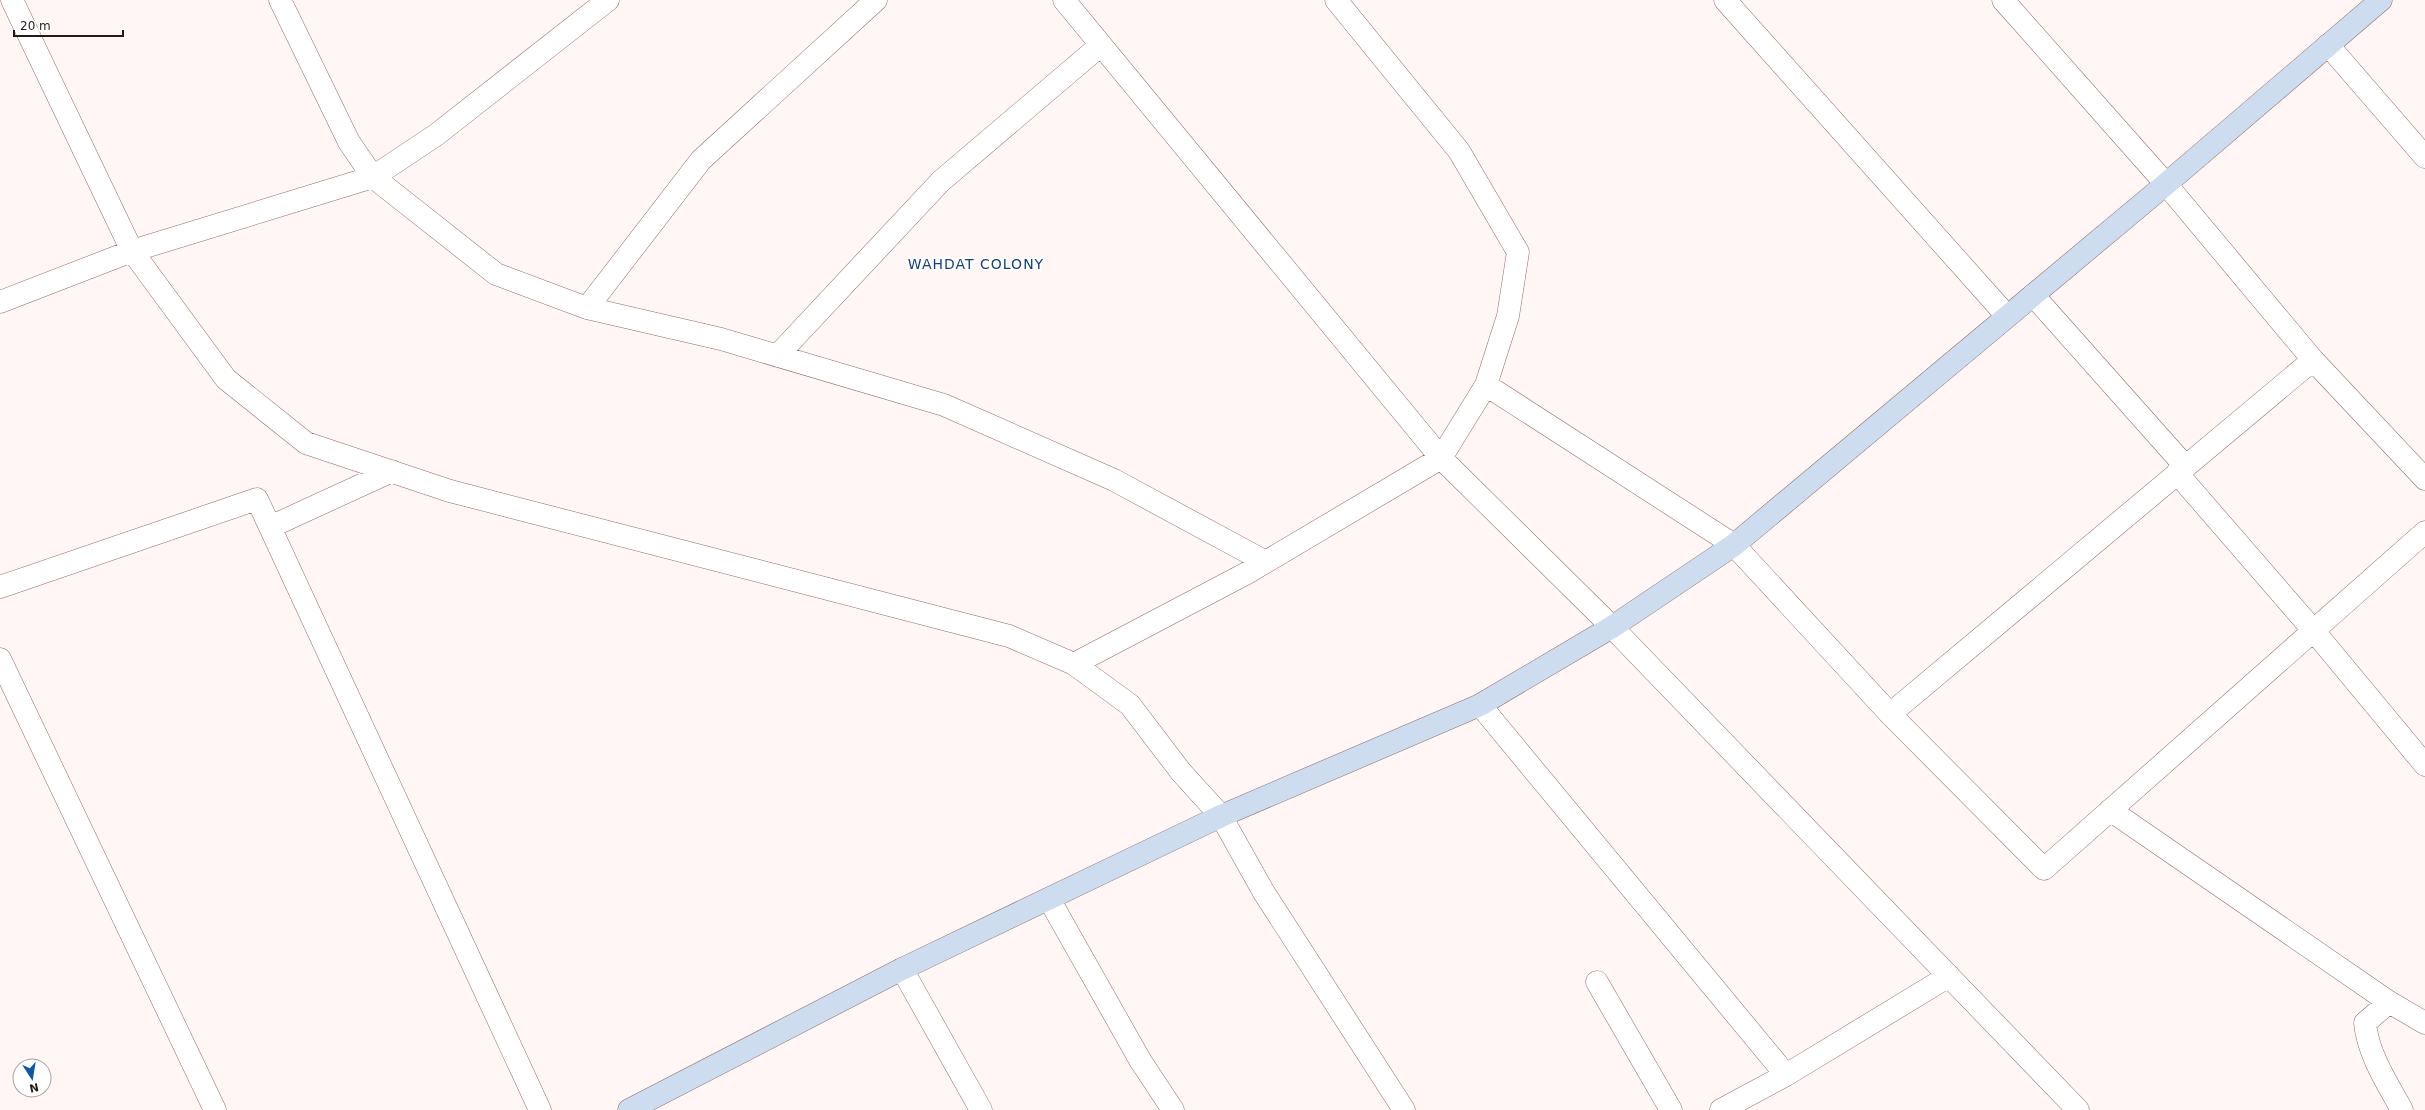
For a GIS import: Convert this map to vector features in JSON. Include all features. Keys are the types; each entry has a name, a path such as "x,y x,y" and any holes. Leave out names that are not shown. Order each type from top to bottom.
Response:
{"street":[{"path":"12,0 132,251 226,379 306,443 450,491 1009,636 1074,664 1130,705 1181,772 1221,816 1263,891 1404,1110"},
{"path":"280,0 349,142 373,177 496,274 587,308 721,339 944,404 1114,480 1266,562"},
{"path":"0,302 132,251 373,177 436,135 608,0"},
{"path":"587,308 701,160 876,0"},
{"path":"1064,0 1441,458 1612,627 2078,1110"},
{"path":"1725,0 2006,316"},
{"path":"2004,0 2166,184 2313,360 2425,480"},
{"path":"629,1110 902,969 1221,816 1480,705 1612,627 1734,545 2006,316 2166,184 2381,0"},
{"path":"1074,664 1266,562 1441,458 1486,385 1508,316 1518,252 1459,151 1346,3"},
{"path":"777,356 941,181 1101,45"},
{"path":"2328,45 2425,157"},
{"path":"2032,295 2181,470 2425,765"},
{"path":"1890,714 2313,360"},
{"path":"1486,385 1734,545 1890,714 2044,869 2425,532"},
{"path":"270,527 392,471"},
{"path":"0,587 257,499 540,1110"},
{"path":"0,659 215,1110"},
{"path":"1480,705 1786,1075"},
{"path":"2110,810 2389,1002 2425,1023"},
{"path":"1049,899 1140,1060 1173,1110"},
{"path":"902,969 981,1110"},
{"path":"1721,1110 1786,1075 1950,976"},
{"path":"1597,982 1671,1110"},
{"path":"2389,1002 2365,1023 2366,1036 2377,1063 2402,1110"}],"district":[{"name":"WAHDAT COLONY","path":"976,264"}]}
